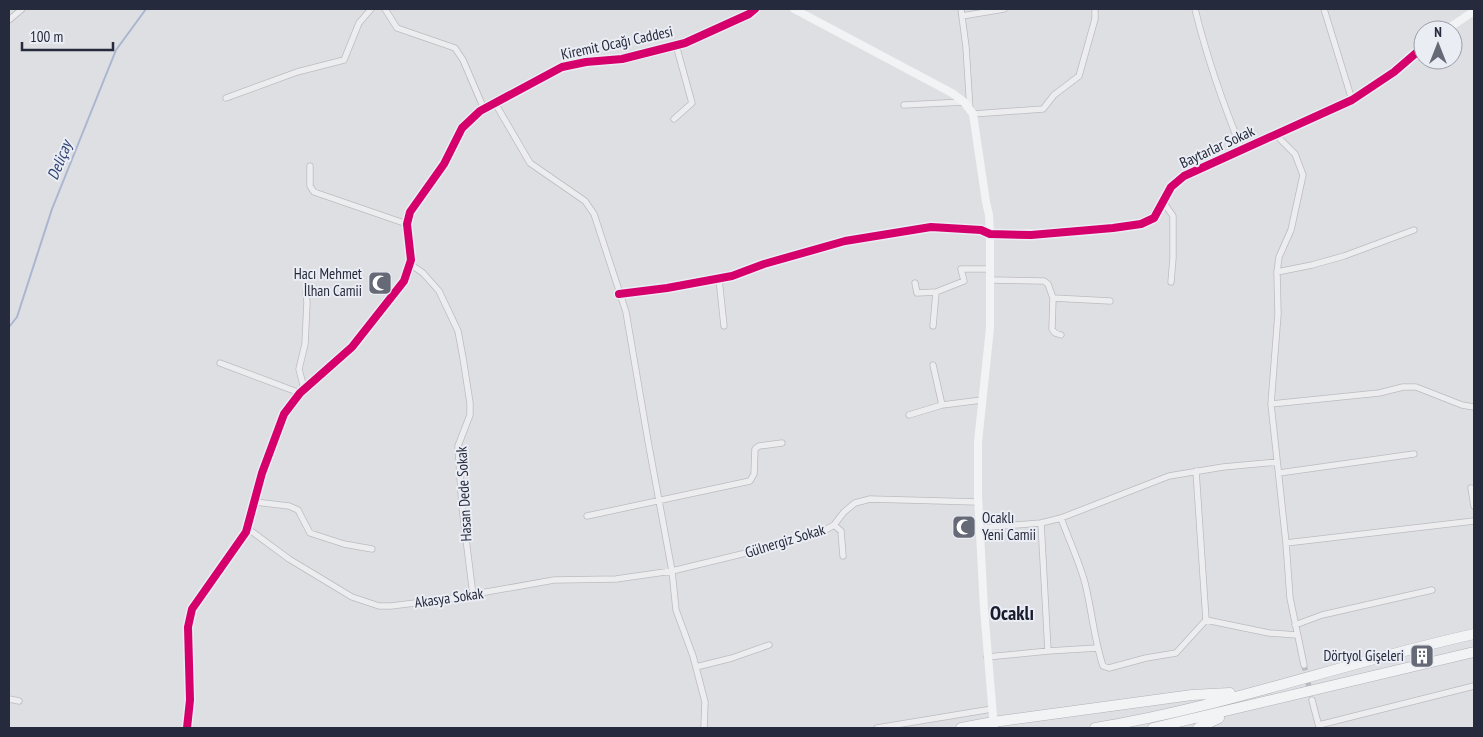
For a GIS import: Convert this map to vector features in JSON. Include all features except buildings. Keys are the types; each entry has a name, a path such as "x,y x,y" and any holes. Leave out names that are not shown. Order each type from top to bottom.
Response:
{"highway":[{"path":"1095,728 1129,722 1271,688 1410,649 1474,634"},
{"path":"1153,728 1474,652"},
{"path":"961,728 994,725 1192,694 1221,694 1271,688"},
{"path":"1198,728 1218,719 1276,700"}],"street":[{"path":"9,20 22,9"},
{"path":"226,98 297,72 344,60 359,22 371,9"},
{"path":"385,9 396,28 455,48 463,60 484,109"},
{"name":"Kiremit Ocağı Caddesi","path":"407,224 410,212 444,164 462,128 484,109 562,67 586,62 622,59 685,43 755,9"},
{"path":"794,9 952,92 972,112"},
{"path":"961,9 972,112 989,215 990,234 990,328 978,442 978,502 987,657 994,725"},
{"path":"962,16 1004,9"},
{"path":"972,112 1043,109 1054,94 1079,76 1095,19 1095,9"},
{"path":"1195,9 1203,44 1222,103 1242,150"},
{"path":"1324,9 1352,100"},
{"path":"1461,20 1474,11"},
{"path":"674,119 692,103 676,45"},
{"name":"Baytarlar Sokak","path":"990,234 1031,235 1141,224 1154,218 1164,203 1171,187 1184,176 1352,100 1394,72 1413,56"},
{"path":"904,105 964,102"},
{"path":"494,103 530,163 585,201 594,214 626,312 672,571 676,610 696,667 705,702 704,728"},
{"path":"1276,135 1295,154 1303,175 1291,230 1280,257 1277,272 1278,314 1271,404 1275,429 1290,598 1304,664"},
{"path":"188,728 190,700 188,628 192,609 246,532 262,473 284,414 302,391 352,347 404,282 411,260 407,224 314,192 310,186 310,166"},
{"path":"1164,203 1173,216 1174,258 1171,282"},
{"path":"619,294 667,288 732,276 764,264 845,241 931,228 981,230 990,234"},
{"path":"1277,272 1312,266 1414,230"},
{"name":"Hasan Dede Sokak","path":"410,264 424,273 440,291 458,331 470,403 470,416 458,446 462,508 473,595"},
{"path":"915,283 917,293 936,292 964,281 961,269 990,269"},
{"path":"719,278 724,326"},
{"path":"990,280 1044,281 1048,284 1053,298 1052,329 1054,333 1061,335"},
{"path":"302,391 299,370 305,344 306,292"},
{"path":"933,326 936,292"},
{"path":"1053,298 1110,301"},
{"path":"220,363 302,391"},
{"path":"933,366 942,405"},
{"path":"1271,404 1379,393 1403,387 1416,387 1462,405 1474,407"},
{"path":"909,415 942,405 982,400"},
{"path":"587,516 750,481 754,474 754,449 760,446 782,443"},
{"path":"1278,473 1414,454"},
{"path":"979,528 1041,523 1061,518 1169,476 1277,462"},
{"path":"1061,518 1084,581 1093,617 1097,648 1103,666 1109,668 1146,658 1176,653 1206,620 1196,471"},
{"path":"1471,488 1474,506"},
{"name":"Gülnergiz Sokak","path":"672,571 820,533 834,525 844,512 855,503 870,499 978,502"},
{"path":"255,502 289,506 298,510 310,533 344,544 372,548"},
{"path":"1286,543 1474,521"},
{"path":"1041,523 1048,650"},
{"path":"834,525 841,531 843,556"},
{"name":"Akasya Sokak","path":"247,528 289,559 352,597 379,606 473,595 554,580 616,579 672,571"},
{"path":"1295,625 1322,616 1432,590"},
{"path":"1206,620 1269,633 1297,635"},
{"path":"696,667 732,658 769,645"},
{"path":"987,657 1048,650 1097,648"},
{"path":"1312,700 1319,727 1474,686"},
{"path":"9,699 20,701"},
{"path":"876,728 992,709"}],"waterway":[{"name":"Deliçay","path":"9,327 17,317 52,209 116,50 146,9"}],"tunnel":[{"path":"1304,665 1312,700"}],"cycle path":[{"path":"187,728 190,700 188,627 192,609 246,532 262,473 284,414 300,393 352,347 404,281 411,260 407,224 410,212 444,164 462,128 480,111 562,67 586,62 622,59 685,43 749,14 755,9"},
{"path":"619,294 667,288 732,276 764,264 845,241 931,227 981,230 990,234 1031,235 1141,224 1154,218 1171,187 1184,176 1352,100 1394,72 1413,56"}],"place":[{"name":"Hacı Mehmet İlhan Camii","path":"380,283"},
{"name":"Ocaklı Yeni Camii","path":"964,527"},
{"name":"Dörtyol Gişeleri","path":"1422,656"}],"district":[{"name":"Ocaklı","path":"1012,613"}]}
